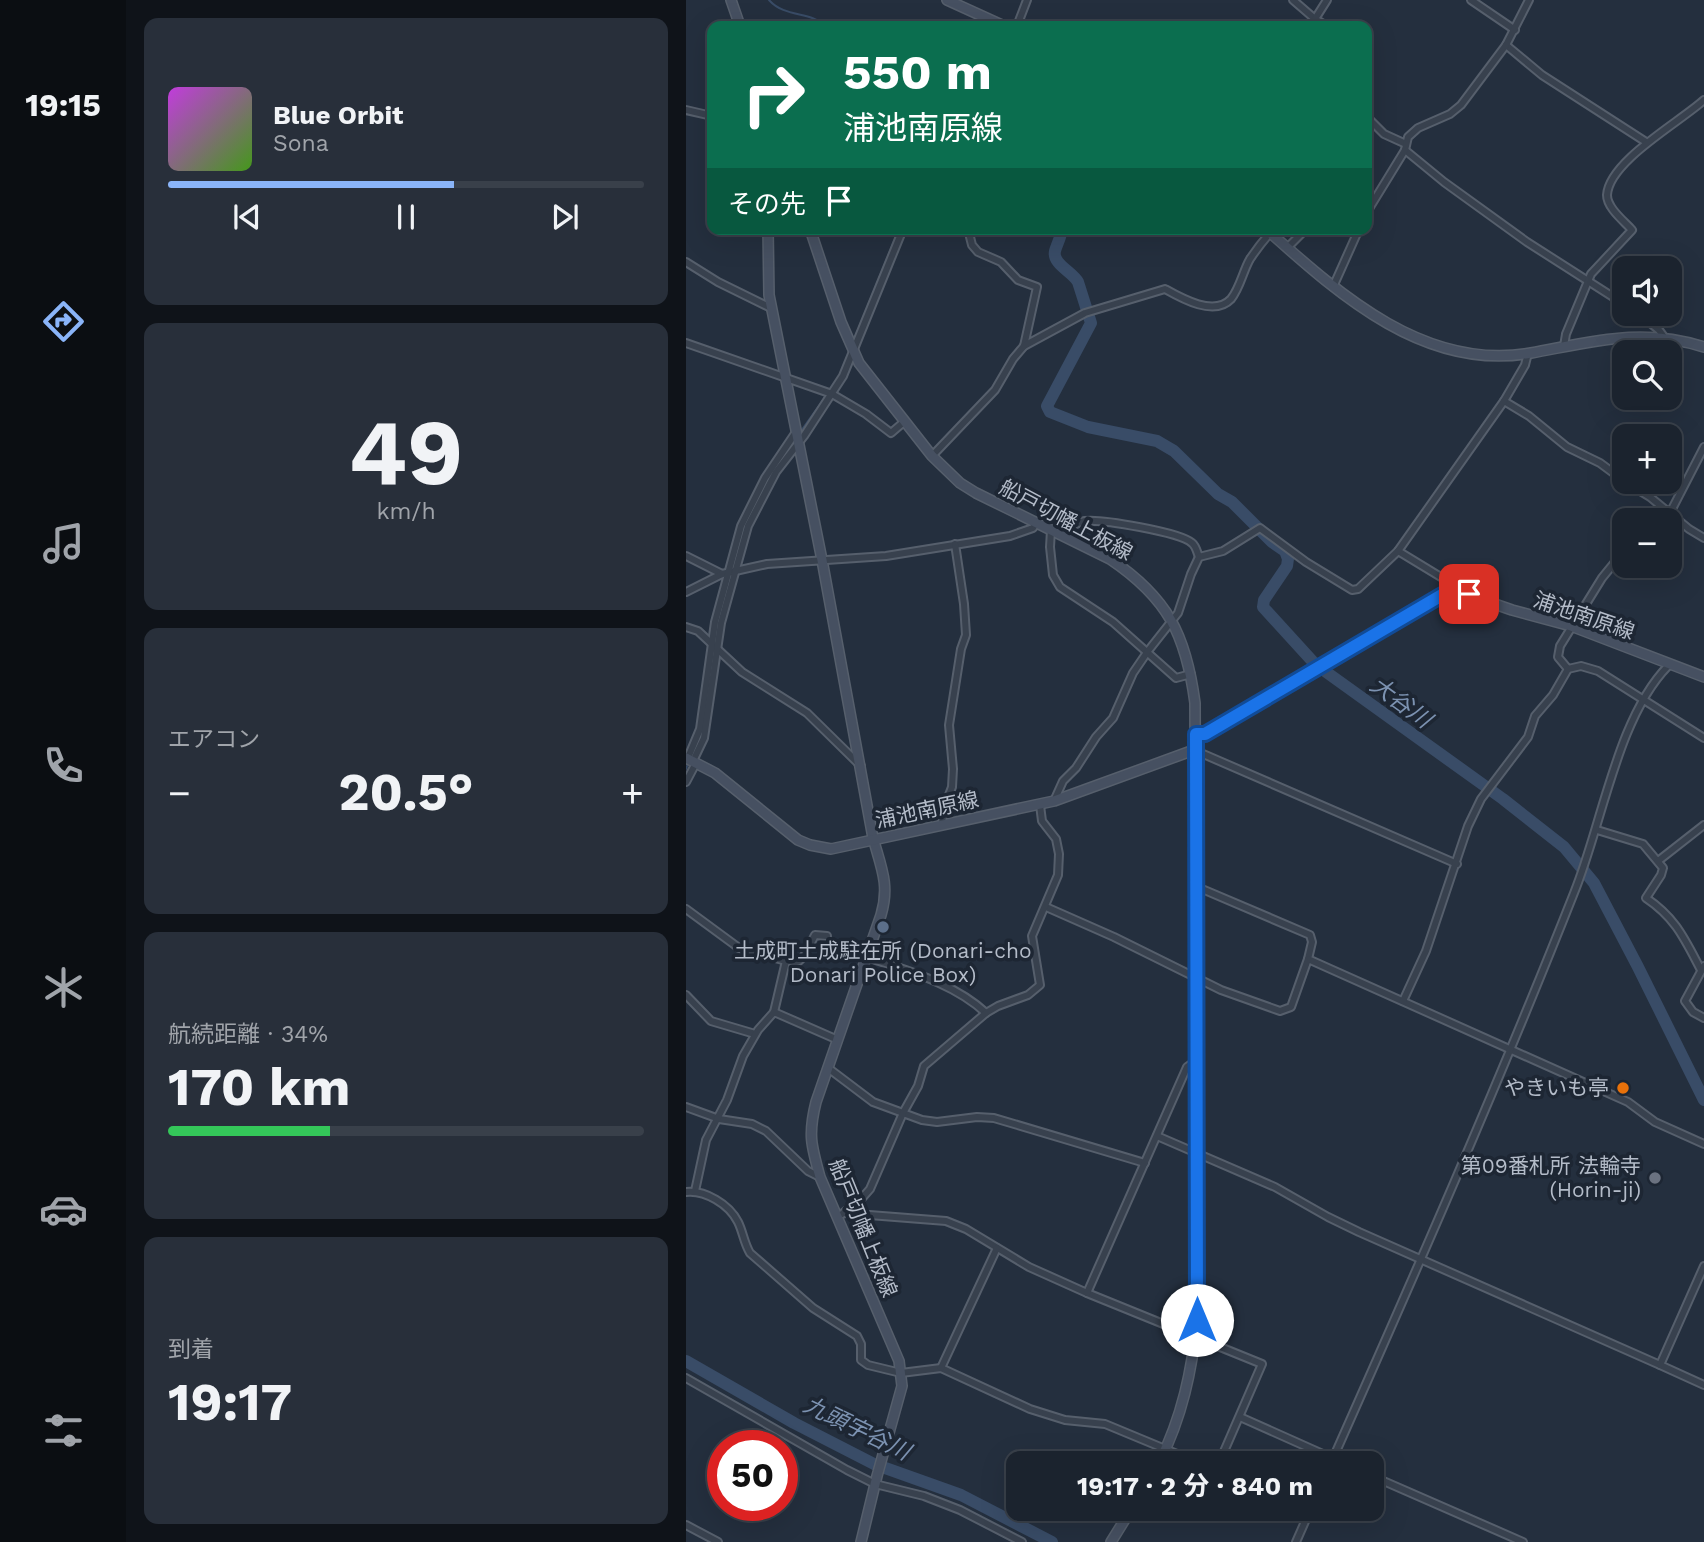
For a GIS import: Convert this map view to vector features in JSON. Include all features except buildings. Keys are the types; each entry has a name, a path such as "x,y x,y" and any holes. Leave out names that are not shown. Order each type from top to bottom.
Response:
{"main road":[{"path":"731,0 738,21"},
{"path":"947,0 993,21"},
{"name":"船戸切幡上板線","path":"768,235 769,295 862,767 873,838 886,880 886,898 809,1128 820,1177 840,1214 899,1361 901,1373 902,1386 861,1542"},
{"name":"船戸切幡上板線","path":"812,235 853,351 869,376 932,456 960,483 976,493 1110,559 1128,572 1143,584 1172,621 1185,648 1191,674 1196,734 1195,1338 1193,1364 1183,1405 1165,1450"},
{"path":"1272,235 1332,287 1361,307 1434,345 1457,352 1480,355 1528,354 1619,337 1664,338 1704,348"},
{"path":"1196,734 1205,734 1431,602 1457,591"},
{"name":"浦池南原線","path":"1457,591 1571,626 1668,666 1704,677"},
{"name":"浦池南原線","path":"690,760 715,773 788,833 810,845 831,849 1054,801 1195,750"},
{"path":"1111,1542 1124,1521"}],"street":[{"path":"1019,21 1027,0"},
{"path":"1293,0 1318,21"},
{"path":"1315,19 1327,0"},
{"path":"1471,0 1515,30"},
{"path":"1372,204 1406,147 1408,137 1418,128 1450,114 1461,105 1506,45 1529,0"},
{"path":"1506,45 1542,75 1646,142"},
{"path":"1564,346 1566,334 1591,274 1632,230 1611,206 1607,196 1610,185 1620,168 1646,142 1670,128 1704,100"},
{"path":"686,110 707,115"},
{"path":"1372,122 1384,134 1406,147 1444,182 1527,242 1612,296"},
{"path":"686,782 700,729 729,573 754,513 776,472 798,436 843,376 901,235"},
{"path":"970,235 972,245 978,252 1001,262 1017,280 1037,287 1024,346"},
{"path":"932,456 995,390 1024,346 1086,312 1165,289 1191,302 1217,306 1223,304 1231,298 1265,235"},
{"path":"1287,248 1300,235"},
{"path":"1332,287 1356,235"},
{"path":"686,262 718,282 772,308"},
{"path":"1654,326 1664,338"},
{"path":"686,343 829,393 866,414 891,433 905,421"},
{"path":"1199,557 1223,551 1260,528 1306,562 1352,590 1358,589 1398,551 1504,401 1525,365 1528,354"},
{"path":"1504,401 1529,416 1567,447 1600,463 1663,508"},
{"path":"1673,508 1704,447"},
{"path":"1054,801 1063,781 1076,768 1096,737 1113,718 1133,673 1147,651 1178,613 1199,557 1193,544 1182,537 1142,527 1089,521 1078,523 1063,535"},
{"path":"686,592 729,573 767,564 886,556 1010,536 1034,528 1036,523"},
{"path":"1682,523 1704,538"},
{"path":"1051,530 1049,535 1053,575 1060,587 1113,622 1176,678 1191,674"},
{"path":"942,823 952,787 949,725 965,635 964,604 955,544"},
{"path":"1398,551 1454,585 1457,591"},
{"path":"686,556 729,573"},
{"path":"1568,669 1558,657 1560,646 1612,566"},
{"path":"686,627 698,631 742,672 807,713 862,767"},
{"path":"1403,1001 1426,951 1468,825 1486,792 1494,785 1528,737 1535,716 1553,695 1568,669 1581,666 1598,671 1704,738"},
{"path":"1336,1451 1512,1049 1580,879 1611,778 1643,698 1668,666"},
{"path":"1195,750 1457,864"},
{"path":"840,1214 863,1198 870,1189 903,1113 918,1086 924,1066 986,1013 1028,995 1040,985 1032,936 1058,875 1059,854 1056,839 1042,821 1040,804"},
{"path":"1658,862 1704,825"},
{"path":"1597,830 1643,844 1663,868 1646,898 1663,910 1679,928 1702,968 1685,1001 1693,1012 1704,1018"},
{"path":"1046,907 1114,937 1196,979 1280,1011 1291,1007 1308,959 1312,942 1310,935 1195,886"},
{"path":"686,909 739,948 786,961 799,961 815,935 827,936"},
{"path":"867,957 924,977 970,998 986,1013"},
{"path":"1308,959 1628,1102 1655,1122 1704,1144"},
{"path":"695,1191 706,1140 719,1119 743,1056 755,1034 774,1012 786,961"},
{"path":"686,995 711,1021 755,1034"},
{"path":"774,1012 838,1040"},
{"path":"1087,1293 1187,1067 1196,1060"},
{"path":"828,1068 873,1102 922,1120 937,1122 976,1117 994,1118 1145,1163"},
{"path":"686,1107 719,1119 752,1124 766,1131 808,1171 820,1177"},
{"path":"1157,1136 1275,1187 1328,1217 1704,1385"},
{"path":"686,1192 695,1191 725,1206 738,1222 743,1242 750,1253 813,1308 857,1336 861,1344 861,1360 868,1365 901,1373 941,1368 1030,1409 1065,1420 1105,1424 1165,1450"},
{"path":"840,1214 946,1221 965,1229 1029,1267 1262,1364 1224,1451"},
{"path":"941,1368 997,1248"},
{"path":"1660,1365 1704,1266"},
{"path":"686,1378 847,1470 960,1510 1022,1542"},
{"path":"1240,1417 1311,1451"},
{"path":"1384,1481 1523,1542"},
{"path":"1296,1542 1305,1521"},
{"path":"686,1525 718,1542"}],"waterway":[{"path":"769,0 782,10 820,21"},
{"path":"856,335 897,235"},
{"name":"大谷川","path":"1061,235 1055,256 1078,282 1091,323 1047,406 1050,412 1088,427 1157,441 1174,451 1218,494 1232,502 1272,542 1285,551 1287,566 1264,600 1263,607 1315,664 1503,799 1564,847 1594,883 1704,1100"},
{"path":"801,431 826,396"},
{"path":"779,463 794,442"},
{"path":"735,561 744,529"},
{"name":"九頭宇谷川","path":"686,1361 794,1423 874,1464 961,1495 1052,1542"}],"place":[{"name":"土成町土成駐在所 (Donari-cho Donari Police Box)","path":"883,927"},
{"name":"やきいも亭","path":"1623,1088"},
{"name":"第09番札所 法輪寺 (Horin-ji)","path":"1655,1178"}],"route":[{"path":"1197,1320 1196,734 1205,734 1442,595 1457,591 1469,594"}]}
